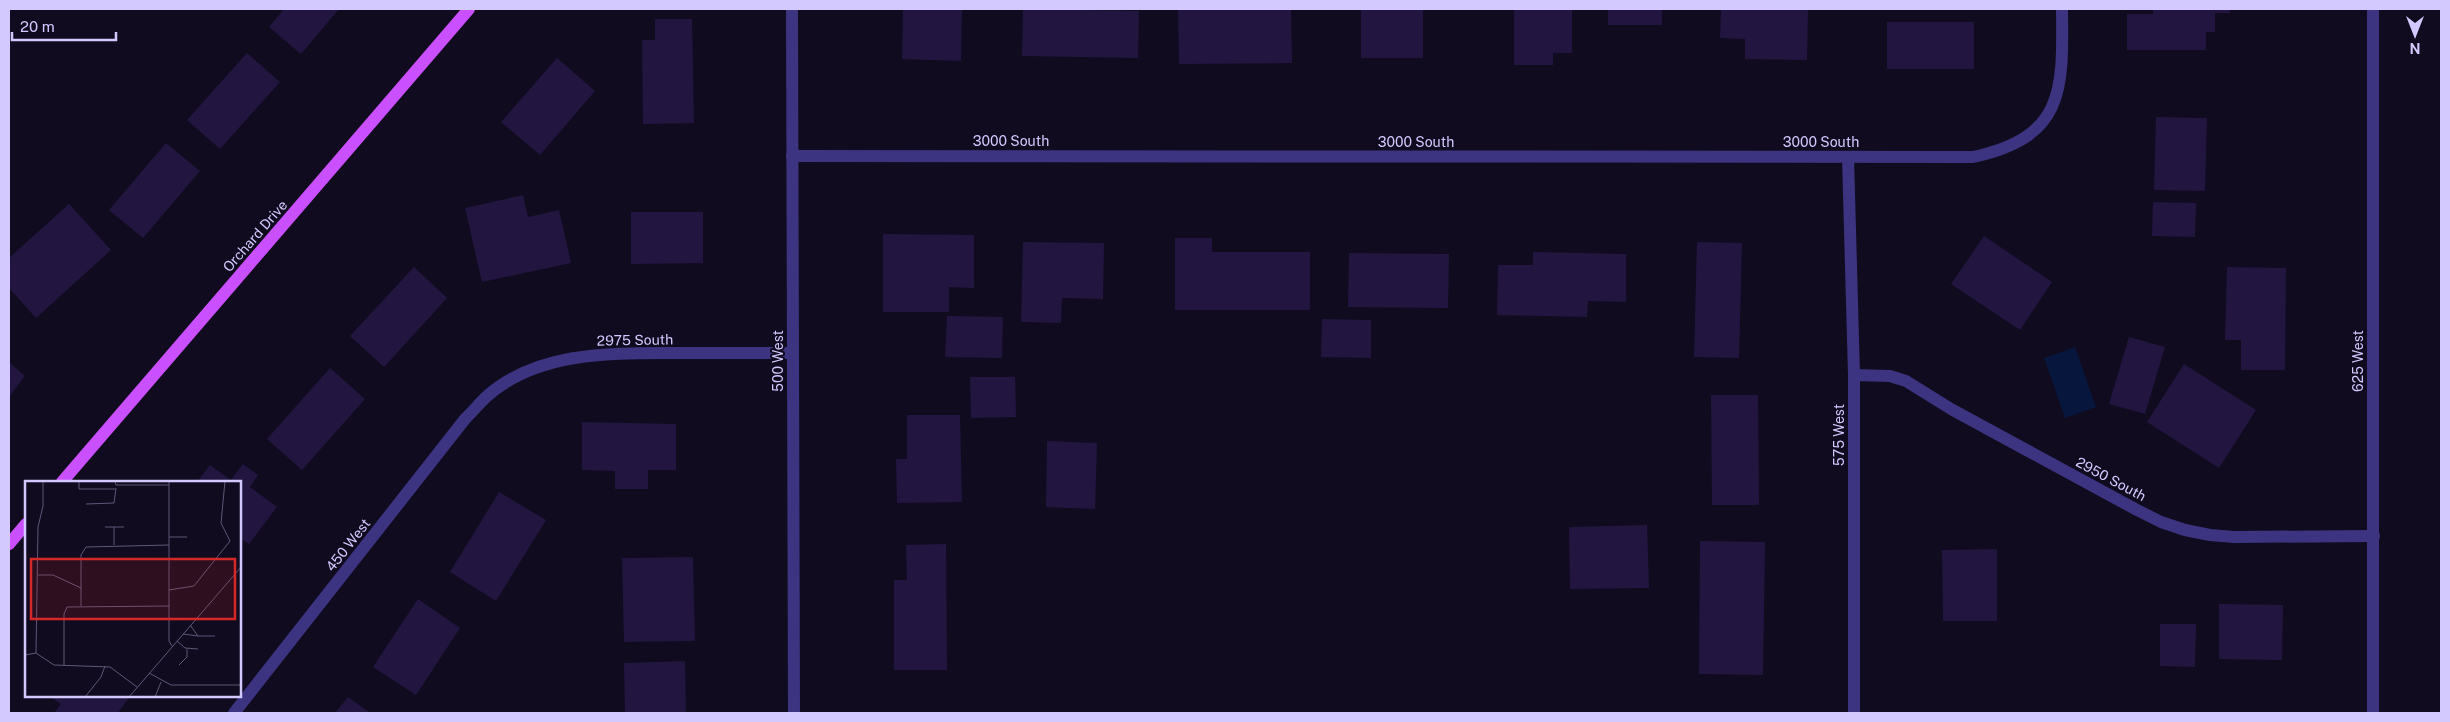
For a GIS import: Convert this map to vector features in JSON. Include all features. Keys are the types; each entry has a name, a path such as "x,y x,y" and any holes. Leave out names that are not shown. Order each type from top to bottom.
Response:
{"main road":[{"name":"Orchard Drive","path":"63,481 469,9"},
{"path":"9,544 25,525"}],"street":[{"name":"500 West","path":"792,9 794,713"},
{"name":"3000 South","path":"792,156 1973,157 1997,152 2018,143 2046,120 2055,102 2061,81 2062,9"},
{"name":"625 West","path":"2373,9 2373,713"},
{"name":"575 West","path":"1848,157 1854,375 1854,713"},
{"name":"2975 South","path":"487,396 522,375 544,366 575,358 607,354 793,354"},
{"name":"2950 South","path":"1854,375 1890,376 1906,381 1951,409 2137,510 2161,522 2185,530 2234,537 2374,536"},
{"name":"450 West","path":"234,713 459,427 487,396"}],"water":[{"path":"2075,347 2096,407 2065,418 2044,358"}],"building":[{"path":"284,9 339,9 301,54 269,27"},
{"path":"903,9 962,9 961,61 902,59"},
{"path":"1023,9 1139,11 1138,58 1022,56"},
{"path":"1178,9 1291,9 1292,63 1179,64"},
{"path":"1361,9 1423,9 1423,58 1361,58"},
{"path":"1514,9 1572,9 1572,53 1553,53 1553,65 1514,65"},
{"path":"1608,9 1662,9 1662,25 1608,25"},
{"path":"1721,9 1808,9 1807,60 1745,59 1745,39 1720,38"},
{"path":"2153,9 2230,9 2230,13 2215,13 2215,32 2206,32 2206,50 2127,50 2127,14 2153,14"},
{"path":"655,19 692,19 694,123 643,124 642,40 655,40"},
{"path":"1887,22 1974,22 1974,69 1887,69"},
{"path":"247,53 280,82 220,149 187,120"},
{"path":"557,58 595,91 540,155 501,122"},
{"path":"2156,117 2207,118 2205,191 2154,190"},
{"path":"166,143 200,171 143,238 109,210"},
{"path":"523,195 528,217 559,210 571,263 482,282 465,208"},
{"path":"2153,202 2196,203 2195,237 2152,236"},
{"path":"69,204 111,250 36,318 9,288 9,258"},
{"path":"631,212 703,212 703,263 631,264"},
{"path":"883,234 974,235 974,288 949,287 949,312 883,312"},
{"path":"1984,236 2052,282 2020,330 1951,284"},
{"path":"1175,238 1212,238 1212,252 1310,252 1310,310 1175,310"},
{"path":"1023,242 1104,243 1103,299 1062,298 1061,323 1021,322"},
{"path":"1697,242 1742,243 1739,358 1694,357"},
{"path":"1533,252 1626,254 1626,302 1588,301 1587,317 1497,315 1498,265 1533,265"},
{"path":"1349,253 1449,254 1448,308 1348,307"},
{"path":"414,267 447,298 384,367 350,336"},
{"path":"2227,267 2286,268 2285,370 2241,370 2241,340 2225,340"},
{"path":"947,316 1003,317 1002,358 945,357"},
{"path":"1322,319 1371,320 1371,358 1321,357"},
{"path":"2129,337 2165,347 2145,414 2109,404"},
{"path":"9,362 25,376 9,397"},
{"path":"2184,364 2256,410 2219,468 2147,422"},
{"path":"330,368 365,399 302,470 267,439"},
{"path":"970,377 1015,377 1016,417 971,418"},
{"path":"1711,395 1758,395 1759,505 1712,505"},
{"path":"907,415 960,415 962,502 897,503 896,459 907,459"},
{"path":"582,422 676,424 676,470 648,470 648,489 615,489 615,471 582,470"},
{"path":"1047,441 1097,443 1095,509 1046,507"},
{"path":"243,464 258,475 250,487 277,507 249,544 241,539 241,481 198,481 210,465 231,480"},
{"path":"499,492 546,520 496,601 450,572"},
{"path":"1647,525 1649,588 1570,589 1569,527"},
{"path":"1700,541 1765,542 1763,675 1699,674"},
{"path":"946,544 947,670 894,670 894,580 907,580 906,545"},
{"path":"1997,549 1997,621 1943,621 1942,550"},
{"path":"693,557 695,641 624,642 622,558"},
{"path":"418,599 460,628 416,695 373,667"},
{"path":"2219,604 2283,605 2282,660 2219,659"},
{"path":"2160,624 2196,624 2195,667 2160,666"},
{"path":"685,661 686,713 625,713 624,663"},
{"path":"50,697 129,697 118,713 54,713 61,704"},
{"path":"348,697 370,713 335,713"}]}
